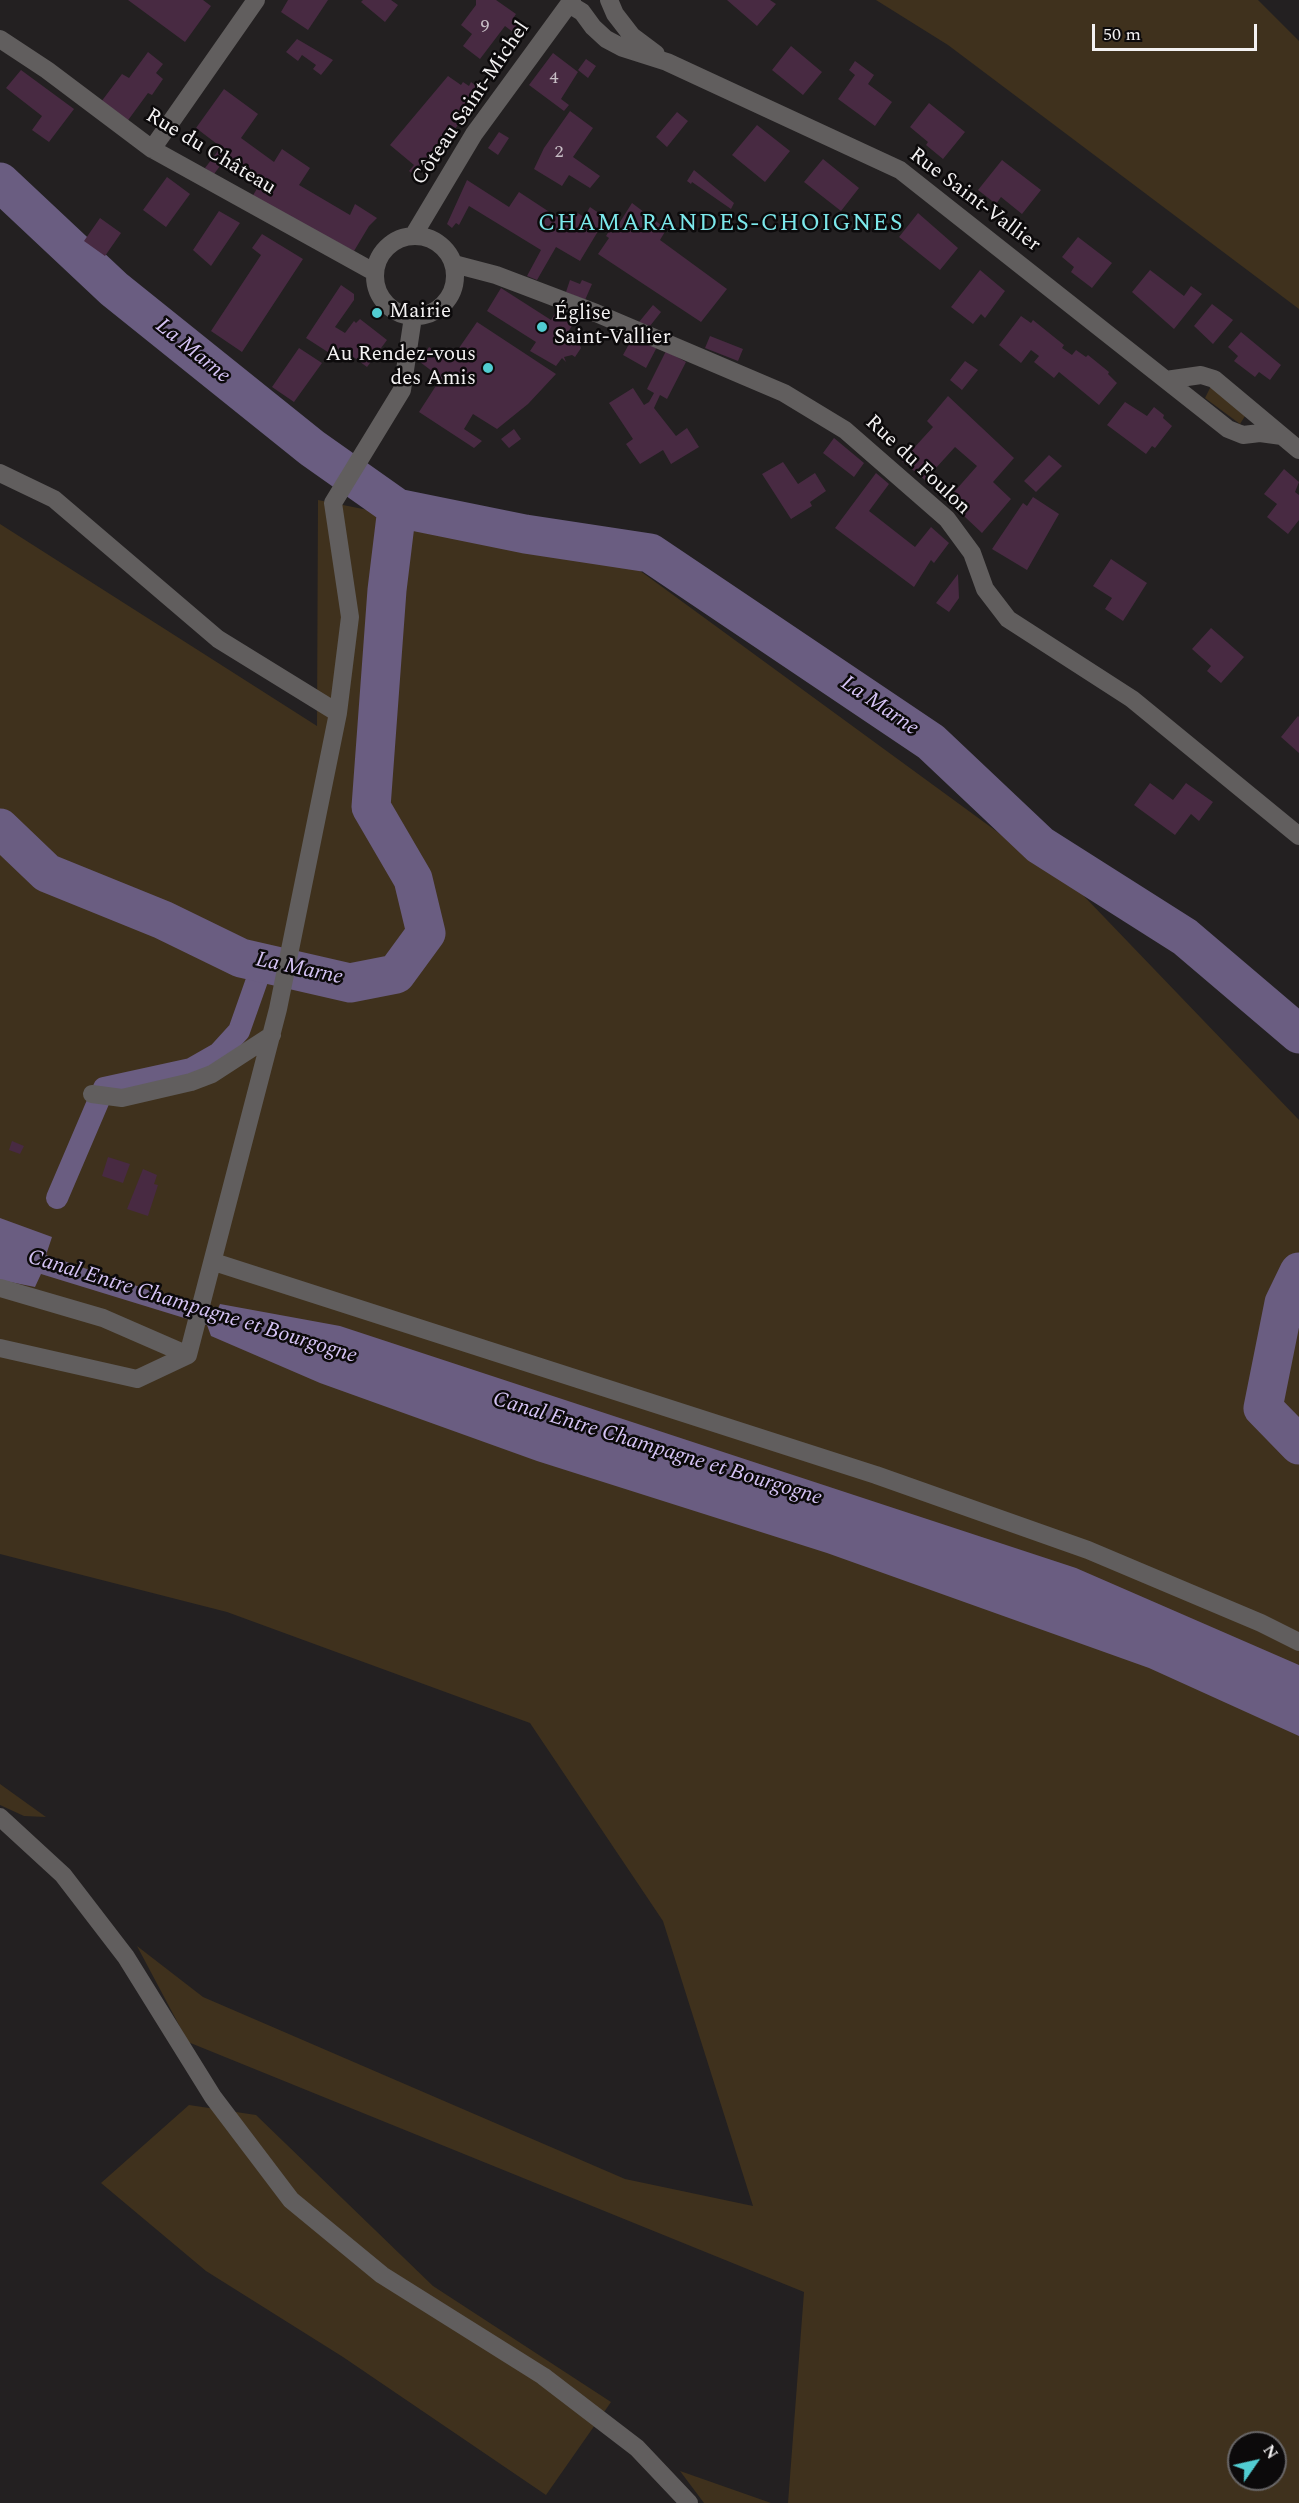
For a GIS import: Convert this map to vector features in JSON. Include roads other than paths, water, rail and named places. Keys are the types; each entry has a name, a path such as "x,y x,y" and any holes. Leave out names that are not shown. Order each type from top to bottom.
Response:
{"street":[{"path":"152,149 256,0"},
{"name":"Rue Saint-Vallier","path":"609,0 615,14 632,36 667,62"},
{"name":"Rue Saint-Vallier","path":"571,2 582,12 592,27 606,39 623,48 667,62 900,170 1228,429 1243,435 1260,433 1282,436"},
{"name":"Côteau Saint-Michel","path":"413,236 474,134 571,2"},
{"name":"Rue du Château","path":"0,39 47,70 152,149 374,272"},
{"path":"413,236 426,237 438,243 448,252 453,264 454,284 447,301 438,310 414,317 389,308 380,298 375,285 374,272 377,261 391,243 413,236"},
{"name":"Rue du Foulon","path":"453,264 496,275 606,317 783,393 845,430 947,519 972,553 985,589 1008,619 1132,699 1299,836"},
{"path":"0,1348 137,1379 188,1356 272,1035 338,713 350,617 333,503 402,390 414,317"},
{"path":"1166,380 1201,375 1214,379 1299,450"},
{"path":"0,473 54,499 219,639 338,713"},
{"path":"99,1096 122,1098 191,1082 212,1074 272,1035"},
{"path":"214,1262 910,1487 1088,1550 1261,1623 1299,1642"},
{"path":"0,1288 102,1318 188,1356"},
{"path":"0,1817 63,1875 126,1958 213,2097 291,2200 381,2275 543,2376 637,2448 689,2503"}],"water":[{"name":"Canal Entre Champagne et Bourgogne","path":"0,1218 52,1237 46,1255 216,1313 220,1304 340,1326 1076,1568 1299,1665 1299,1736 1149,1668 827,1553 537,1461 320,1383 211,1336 207,1325 41,1274 35,1287 0,1280"}],"waterway":[{"name":"La Marne","path":"0,182 114,289 312,448 397,508"},
{"name":"La Marne","path":"0,828 47,873 163,920 241,958 350,983 396,974 426,933 413,879 371,807 387,590 397,508 525,534 650,553 931,742 1040,845 1185,937 1299,1034"},
{"path":"57,1198 104,1088 191,1069 219,1053 239,1031 263,963"},
{"name":"La Marne","path":"1299,1272 1284,1303 1263,1408 1299,1445"}],"place":[{"name":"Mairie","path":"377,313"},
{"name":"Église Saint-Vallier","path":"542,327"},
{"name":"Au Rendez-vous des Amis","path":"488,368"}],"district":[{"name":"CHAMARANDES-CHOIGNES","path":"721,225"}]}
